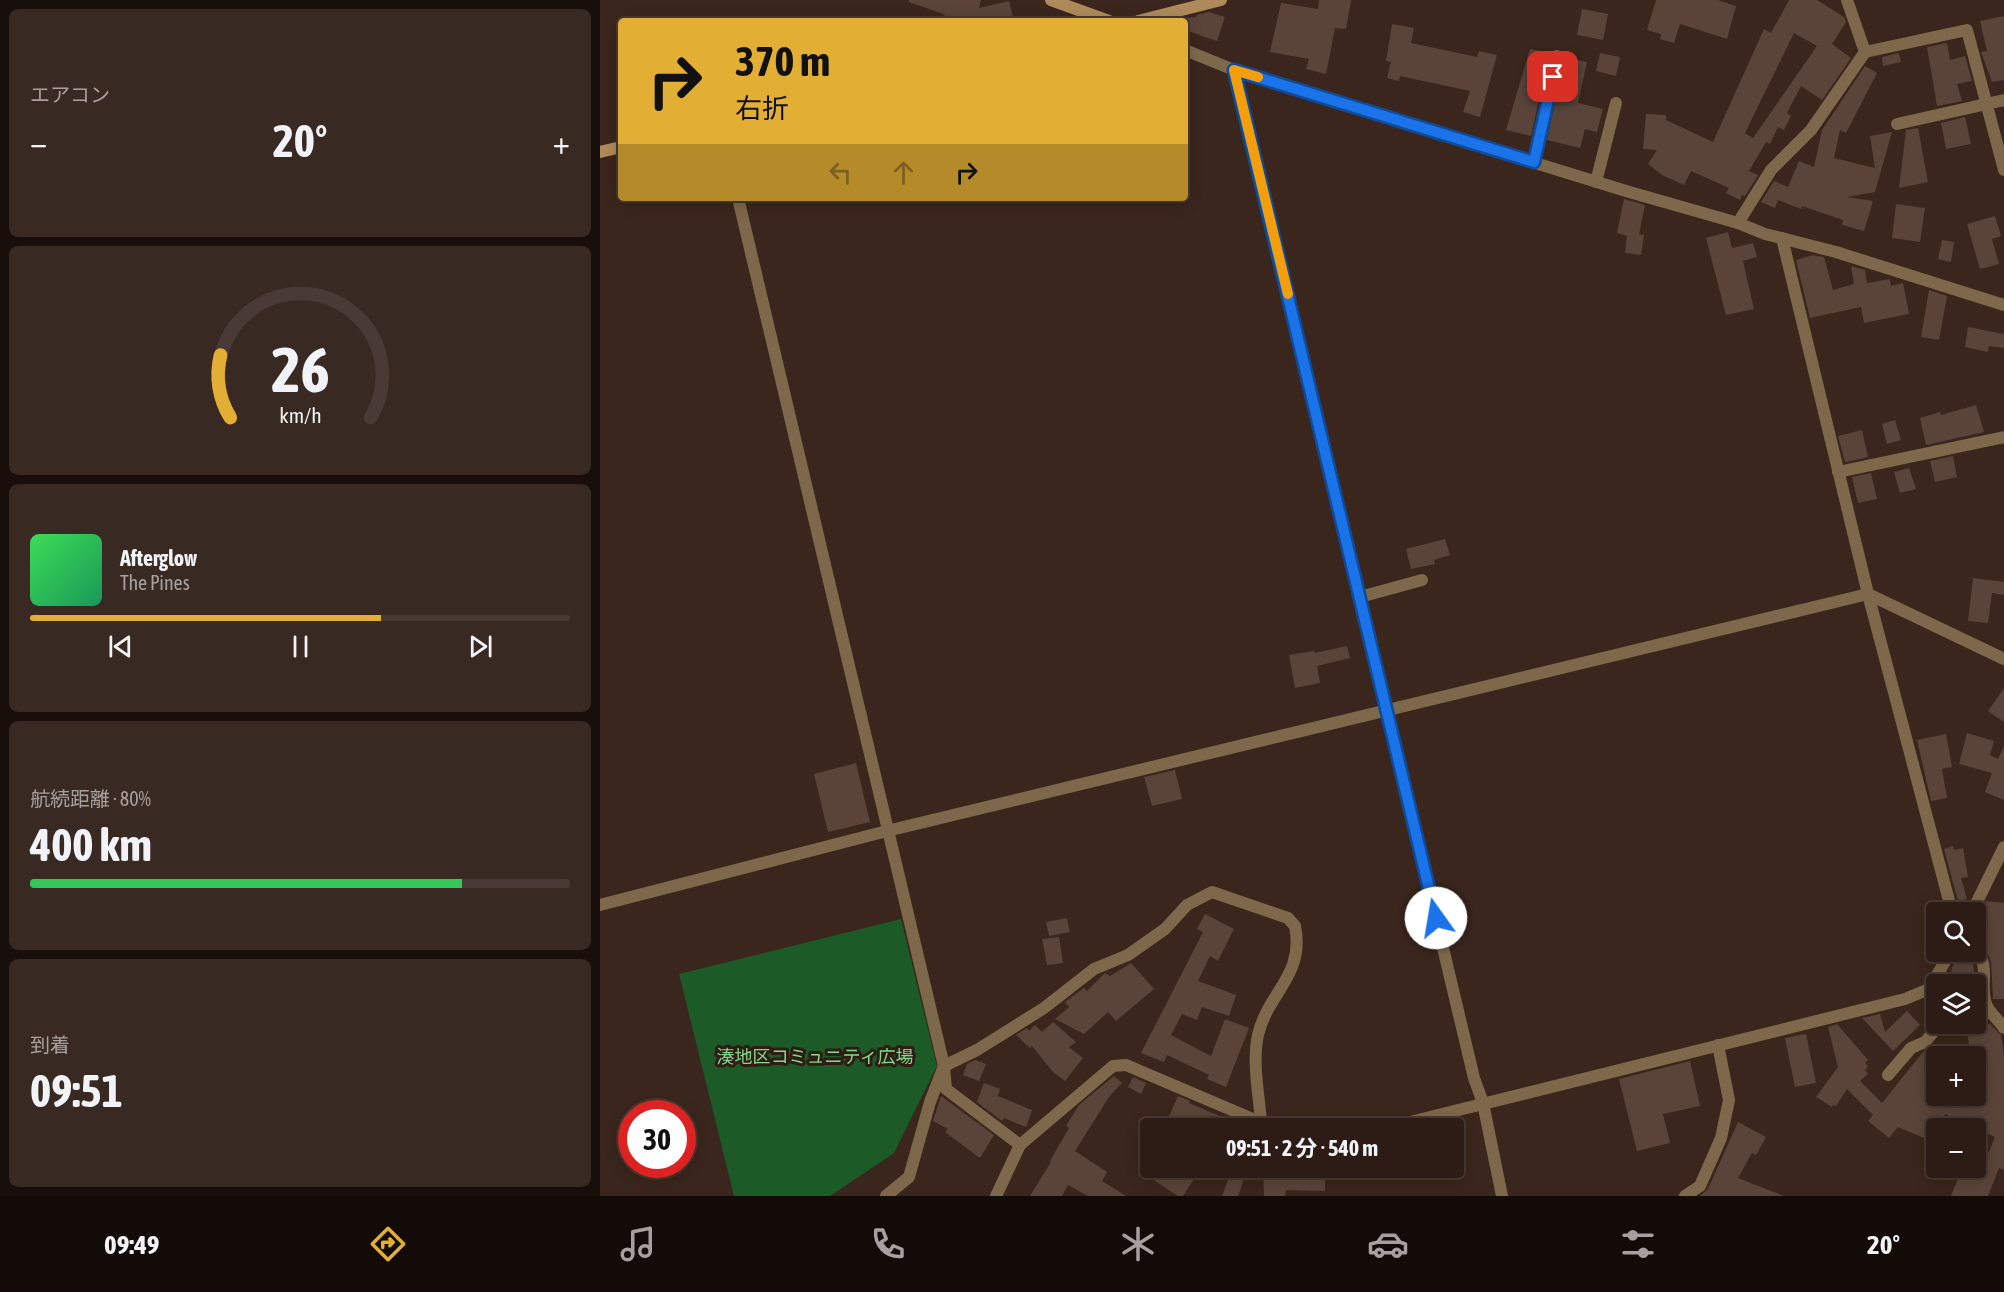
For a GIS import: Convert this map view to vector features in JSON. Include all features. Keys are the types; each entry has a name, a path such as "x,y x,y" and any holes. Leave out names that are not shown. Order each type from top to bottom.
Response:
{"street":[{"path":"1051,0 1101,18"},
{"path":"1150,18 1221,0"},
{"path":"1847,0 1865,52"},
{"path":"1738,223 1771,170 1811,130 1865,52 1967,30 2004,171"},
{"path":"1188,51 1234,70 1596,182 1738,223 1765,234 1836,252 2004,305"},
{"path":"1534,162 1557,56"},
{"path":"1234,70 1474,1078 1483,1103 1502,1196"},
{"path":"1897,124 2004,100"},
{"path":"1596,182 1616,103"},
{"path":"600,152 618,148"},
{"path":"739,201 944,1066 946,1089 1020,1145"},
{"path":"1782,238 1868,594 1949,902"},
{"path":"1838,472 2004,436"},
{"path":"1360,597 1422,580"},
{"path":"600,905 887,831 1388,712 1868,594 2004,659"},
{"path":"1977,902 2004,847"},
{"path":"886,1196 909,1176 930,1102 944,1066 977,1050 1044,1008 1094,969 1128,955 1165,929 1187,905 1212,892 1288,918 1295,926 1297,960 1262,1020 1257,1037 1261,1118"},
{"path":"1984,962 1983,988 1987,1007 2003,1022"},
{"path":"1425,1118 1926,994"},
{"path":"1888,1075 1911,1048 1924,1042 1931,1034"},
{"path":"1685,1196 1700,1186 1721,1138 1729,1101 1718,1045"},
{"path":"996,1196 1020,1145 1113,1066 1125,1065 1251,1118"}],"green space":[{"name":"湊地区コミュニティ広場","path":"901,919 937,1066 894,1153 830,1196 734,1196 679,974"}],"building":[{"path":"909,0 981,0 979,8 1009,1 1013,18 942,18 946,15 909,2"},
{"path":"1319,0 1351,0 1346,29 1335,28 1326,74 1306,69 1309,59 1270,52 1281,3 1318,9"},
{"path":"1656,0 1717,0 1736,6 1727,39 1680,24 1674,43 1660,39 1661,34 1647,30"},
{"path":"1789,0 1817,0 1844,17 1846,22 1832,44 1851,58 1822,100 1801,86 1787,113 1791,116 1784,130 1778,127 1770,144 1766,142 1749,171 1758,175 1745,196 1742,195 1740,200 1726,193 1729,188 1691,171 1684,185 1662,175 1648,164 1657,150 1643,149 1646,114 1666,115 1666,120 1713,142 1764,29 1771,33","holes":["1794,33 1817,46 1753,138 1745,133"]},
{"path":"1582,9 1608,14 1603,40 1577,35"},
{"path":"1209,12 1225,17 1217,41 1188,31 1188,18 1185,18"},
{"path":"2004,16 2004,80 1992,82 1981,52 1987,51 1980,21"},
{"path":"1392,24 1414,28 1411,43 1477,57 1479,51 1497,55 1480,117 1463,112 1470,91 1400,76 1399,81 1387,78 1391,62 1386,61"},
{"path":"1947,43 1950,60 1965,56 1972,81 1957,84 1962,101 1937,106 1927,47"},
{"path":"1530,49 1549,53 1531,136 1506,130"},
{"path":"1600,53 1620,57 1616,76 1596,71"},
{"path":"1899,53 1901,62 1883,66 1882,57"},
{"path":"1565,57 1587,62 1578,103 1603,109 1597,132 1585,129 1580,148 1547,140"},
{"path":"1865,66 1877,73 1846,133 1840,130 1834,158 1875,168 1870,136 1892,132 1875,192 1847,197 1873,201 1864,231 1842,225 1843,220 1802,206 1801,209 1778,200 1775,208 1761,202 1774,181 1788,187 1799,161 1814,167 1822,130"},
{"path":"1965,117 1971,144 1946,149 1941,123"},
{"path":"1918,128 1928,182 1899,188 1906,130"},
{"path":"1624,199 1645,205 1639,234 1644,235 1641,255 1625,253 1627,236 1617,233"},
{"path":"1896,204 1925,208 1920,242 1892,238"},
{"path":"1995,216 2001,236 1992,239 1999,264 1980,269 1967,224"},
{"path":"1728,232 1732,248 1753,243 1757,257 1743,261 1754,309 1726,315 1706,238"},
{"path":"1942,240 1954,242 1951,262 1938,259"},
{"path":"1813,255 1824,257 1833,290 1854,284 1851,266 1865,270 1867,283 1890,279 1891,286 1903,283 1909,314 1864,323 1861,307 1810,318 1796,260"},
{"path":"1929,290 1947,296 1939,340 1921,337"},
{"path":"1968,327 2004,334 2004,348 1989,346 1988,352 1965,347"},
{"path":"1976,405 1984,432 1926,445 1920,418 1940,412 1941,415"},
{"path":"1895,420 1901,440 1887,444 1882,424"},
{"path":"1862,430 1868,457 1845,462 1838,436"},
{"path":"1953,456 1957,477 1935,482 1930,461"},
{"path":"1909,468 1916,489 1900,493 1894,472"},
{"path":"1871,473 1877,499 1858,503 1852,477"},
{"path":"1445,539 1450,555 1434,560 1435,564 1411,569 1406,549"},
{"path":"1973,578 2004,582 2004,595 1992,593 1988,623 1968,621"},
{"path":"1347,646 1350,658 1317,666 1320,683 1295,688 1289,655 1314,651 1315,653"},
{"path":"2004,688 2004,722 1988,711"},
{"path":"1967,733 1994,741 1990,755 1998,759 2004,746 2004,800 1985,792 1992,773 1959,764"},
{"path":"1946,734 1952,767 1942,769 1947,798 1931,801 1917,740"},
{"path":"856,763 870,822 828,832 814,774"},
{"path":"1175,770 1182,799 1152,806 1144,777"},
{"path":"1953,846 1954,850 1963,848 1968,877 1961,878 1967,899 1958,901 1944,849"},
{"path":"1986,902 2004,903 2004,999 1993,999 1991,961 1986,950"},
{"path":"1205,914 1234,929 1218,961 1210,956 1198,981 1236,995 1229,1016 1202,1007 1197,1020 1182,1014 1171,1035 1211,1056 1225,1019 1249,1028 1226,1087 1207,1079 1209,1075 1167,1055 1164,1062 1141,1053 1203,932 1197,929"},
{"path":"1067,918 1070,932 1049,936 1046,922"},
{"path":"1059,937 1063,963 1047,965 1042,939"},
{"path":"1956,962 1973,962 1974,974 1951,974"},
{"path":"1131,963 1154,989 1116,1021 1108,1012 1084,1034 1055,1019 1069,1007 1065,1002 1084,988 1087,991 1105,973 1110,976"},
{"path":"1907,1011 1920,1025 1893,1051 1862,1018 1880,1014 1885,1032"},
{"path":"1053,1022 1076,1042 1069,1047 1083,1058 1065,1081 1053,1072 1032,1046 1030,1048 1016,1035 1027,1028 1029,1031 1035,1025 1042,1032"},
{"path":"1837,1024 1868,1060 1865,1063 1868,1066 1865,1070 1868,1074 1860,1081 1882,1103 1923,1052 1926,1055 1926,1106 1986,1106 1986,1046 1969,1046 1967,1034 1986,1034 1986,1025 1990,1024 2001,1035 2004,1056 2004,1170 1999,1168 1988,1196 1951,1196 1958,1178 1986,1178 1986,1159 1995,1137 1986,1133 1986,1118 1954,1118 1945,1114 1941,1118 1936,1115 1936,1118 1926,1118 1926,1139 1898,1127 1889,1138 1868,1121 1873,1115 1847,1089 1836,1106 1832,1107 1816,1097 1838,1067 1828,1027"},
{"path":"1806,1034 1816,1083 1795,1087 1785,1038"},
{"path":"975,1060 986,1064 979,1081 963,1075 967,1064"},
{"path":"1690,1061 1700,1106 1663,1114 1670,1143 1637,1151 1619,1079"},
{"path":"1114,1076 1122,1083 1109,1097 1075,1151 1107,1172 1102,1181 1126,1196 1088,1196 1068,1185 1062,1196 1030,1196 1051,1162 1069,1128 1066,1126 1079,1105"},
{"path":"1133,1077 1146,1083 1141,1094 1128,1087"},
{"path":"984,1083 1000,1089 998,1096 1032,1110 1026,1127 1004,1118 1002,1121 977,1102"},
{"path":"941,1096 994,1135 980,1158 945,1132 948,1129 933,1121"},
{"path":"1178,1096 1224,1118 1168,1118"},
{"path":"1738,1122 1766,1137 1756,1155 1752,1153 1738,1178 1784,1196 1700,1196 1708,1189"},
{"path":"1229,1178 1244,1178 1238,1196 1222,1196"},
{"path":"1263,1178 1325,1178 1325,1191 1286,1190 1285,1196 1264,1196"},
{"path":"1152,1179 1194,1179 1183,1196 1178,1196"}],"slow traffic":[{"path":"1258,77 1234,70 1288,294"}],"route":[{"path":"1436,918 1234,70 1534,162 1553,77"}]}
